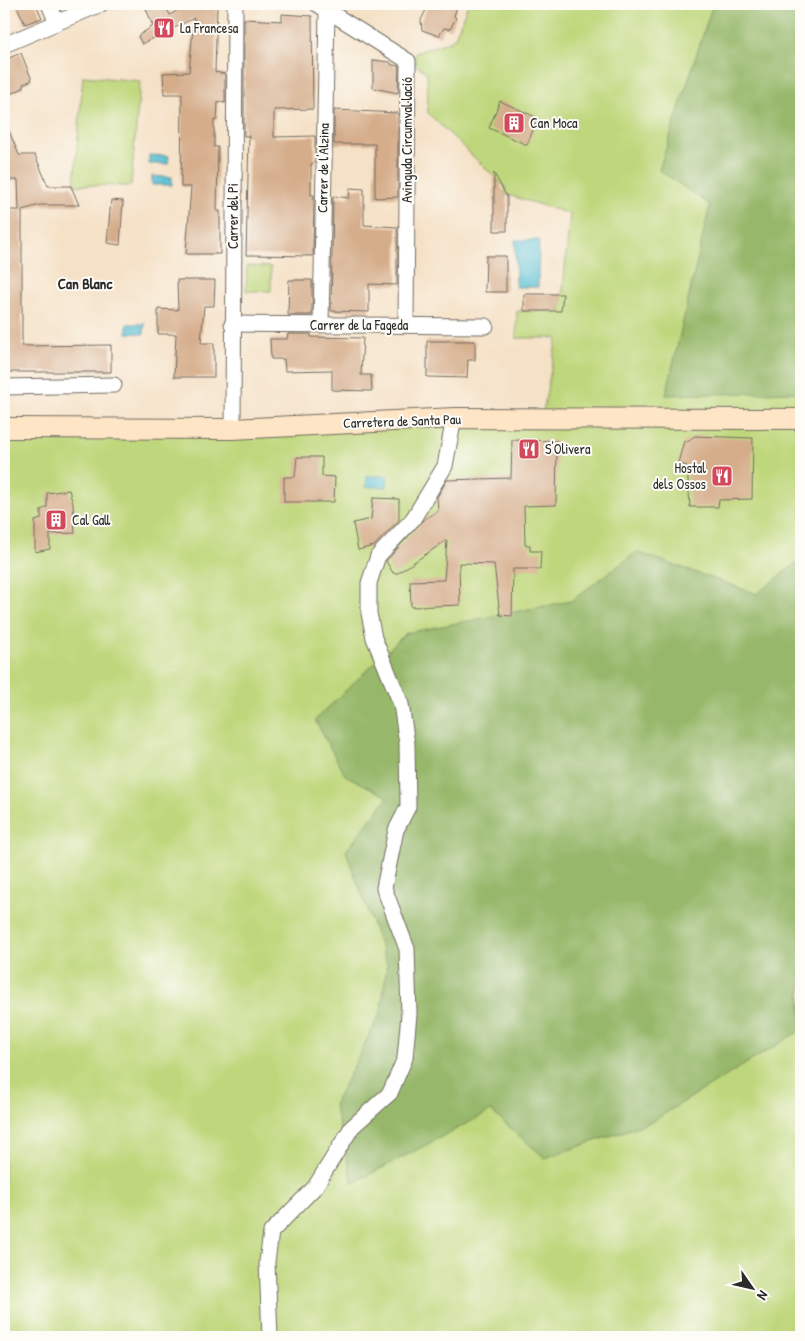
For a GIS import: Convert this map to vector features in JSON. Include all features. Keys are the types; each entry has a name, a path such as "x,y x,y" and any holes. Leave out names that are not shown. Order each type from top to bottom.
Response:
{"main road":[{"name":"Carretera de Santa Pau","path":"4,428 233,429 454,418 801,419"}],"street":[{"path":"49,4 56,23"},
{"path":"4,45 102,4"},
{"name":"Carrer del Pi","path":"233,429 235,4"},
{"name":"Carrer de l'Alzina","path":"321,324 322,8"},
{"name":"Avinguda Circumval·lació","path":"322,8 408,61 406,325"},
{"name":"Carrer de la Fageda","path":"232,324 486,326"},
{"path":"4,387 114,385"},
{"path":"270,1337 267,1262 271,1232 315,1187 352,1127 390,1092 405,1058 409,1014 407,949 384,888 396,830 408,807 407,744 401,704 374,638 368,613 369,583 378,556 413,519 444,466 454,418"}],"green space":[{"path":"468,4 801,4 801,1337 4,1337 4,428 540,427 557,338 516,338 517,311 561,311 570,214 505,194 506,188 428,113 427,73 415,64 415,53 450,41 455,37"},
{"path":"713,4 801,4 801,392 666,395 710,205 659,170"},
{"path":"83,76 140,81 131,186 74,185"},
{"path":"247,266 271,267 271,291 246,291"},
{"path":"637,552 757,594 801,559 801,1030 651,1122 545,1158 491,1111 353,1183 334,1105 381,1012 387,964 346,851 388,797 345,775 315,720 406,633 571,601"}],"water":[{"path":"149,155 169,156 168,164 149,164"},
{"path":"152,176 172,177 172,185 152,185"},
{"path":"515,240 539,240 538,287 516,287"},
{"path":"127,324 145,324 144,334 127,333"},
{"path":"367,476 388,476 387,487 366,487"}],"building":[{"path":"16,4 36,4 42,18 25,24"},
{"path":"144,4 165,4 170,15 187,4 221,4 217,6 215,72 225,74 225,103 218,101 217,120 214,120 214,147 218,147 217,211 220,211 220,254 186,254 191,187 181,187 182,94 164,94 163,73 189,72 194,18 142,44 138,36 153,26"},
{"path":"429,4 458,4 454,16 456,18 450,29 444,28 439,36 422,30 421,20"},
{"path":"282,14 312,16 313,109 274,110 274,137 315,136 315,162 311,164 311,195 314,195 313,256 246,255 249,136 244,136 244,19 282,21"},
{"path":"21,53 32,80 23,84 23,88 4,97 4,60"},
{"path":"373,60 390,62 392,65 399,66 398,93 373,88"},
{"name":"Can Moca","path":"500,101 538,118 527,145 489,128"},
{"path":"334,110 398,113 398,197 375,198 375,144 334,144"},
{"path":"4,119 19,155 35,155 48,186 71,186 79,205 40,205 22,210 22,346 111,345 111,372 4,372 4,210 19,210 18,180 4,180"},
{"path":"494,173 507,197 507,231 494,231"},
{"path":"350,188 364,189 364,225 397,227 397,285 369,284 369,312 331,311 333,196 349,198"},
{"path":"111,200 123,201 120,245 107,243"},
{"path":"486,256 506,256 506,292 485,292"},
{"path":"177,280 215,280 214,306 204,306 201,343 214,343 214,377 174,377 176,334 158,334 158,309 178,310"},
{"path":"289,280 312,280 312,315 288,315"},
{"path":"524,294 563,294 561,311 524,311"},
{"path":"288,334 311,334 311,337 363,338 361,375 371,375 372,391 332,390 332,370 285,371 284,359 271,359 270,339 287,339"},
{"path":"427,341 475,341 475,360 468,360 467,378 427,377"},
{"name":"Hostal dels Ossos","path":"694,436 753,438 752,499 719,500 718,507 690,507 687,466 678,463 684,441 689,441"},
{"path":"512,440 557,441 556,505 524,506 525,545 530,545 530,551 541,551 540,569 513,569 512,616 500,615 494,564 459,563 460,605 411,607 410,581 444,580 447,540 398,573 393,573 386,561 423,520 438,511 437,497 447,480 511,478"},
{"path":"297,457 322,457 322,476 335,477 334,502 284,502 284,477 295,477"},
{"name":"Cal Gall","path":"69,490 73,504 75,533 50,534 50,549 35,552 35,521 41,519 41,510 47,507 47,493"},
{"path":"373,498 399,499 399,520 374,546 358,550 353,523 371,519"}],"place":[{"name":"La Francesa","path":"164,28"},
{"name":"Can Moca","path":"514,123"},
{"name":"S'Olivera","path":"529,449"},
{"name":"Hostal dels Ossos","path":"722,476"},
{"name":"Cal Gall","path":"56,520"}],"district":[{"name":"Can Blanc","path":"85,284"}]}
